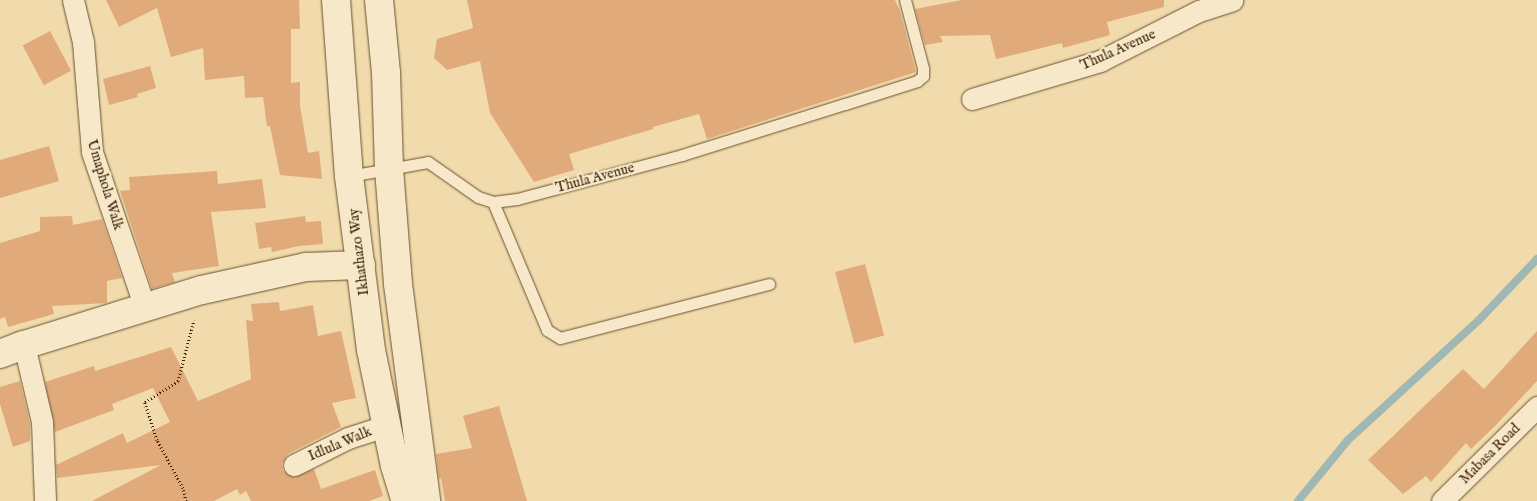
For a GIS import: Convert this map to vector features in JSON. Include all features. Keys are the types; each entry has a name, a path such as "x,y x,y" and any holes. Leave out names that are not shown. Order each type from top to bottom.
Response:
{"street":[{"name":"Umaphola Walk","path":"73,0 83,42 92,152 145,308"},
{"name":"Ikhathazo Way","path":"336,0 349,176 371,350 386,426 406,501"},
{"path":"379,0 386,73 389,169 398,284 426,501"},
{"name":"Thula Avenue","path":"972,99 1010,90 1100,61 1199,10 1232,0"},
{"path":"45,501 42,422 12,350 202,290 306,267 361,265"},
{"name":"Mabasa Road","path":"1442,501 1535,412"},
{"name":"Idlula Walk","path":"294,465 348,438 386,426"}],"lane":[{"name":"Thula Avenue","path":"493,202 517,199 682,155 917,80 923,76 923,68 905,0"},
{"path":"349,176 428,162 467,191 493,202 547,330 560,338 769,284"}],"path":[{"path":"186,501 183,488 157,440 145,402 178,381 202,290"}],"building":[{"path":"106,0 299,0 300,29 291,29 291,83 300,82 300,106 308,153 319,151 322,179 280,175 270,126 267,126 263,97 245,98 244,76 205,80 203,48 171,57 157,8 119,27"},
{"path":"467,0 895,0 900,11 916,72 707,139 699,114 653,127 653,129 569,154 574,170 534,182 490,113 480,61 447,70 434,58 437,39 473,28"},
{"path":"962,0 1164,0 1164,7 1107,22 1110,35 1063,48 1062,43 996,59 990,35 940,36 943,42 925,45 915,9"},
{"path":"50,31 71,71 44,85 23,46"},
{"path":"150,66 156,88 137,94 138,97 109,105 103,79"},
{"path":"49,146 59,181 0,198 0,160"},
{"path":"217,171 218,184 262,179 266,208 211,212 219,266 172,273 175,282 152,289 120,191 130,190 129,177"},
{"path":"72,216 73,225 102,219 122,278 107,281 107,303 52,306 54,314 8,327 5,317 0,319 0,243 40,231 40,217"},
{"path":"305,216 306,222 321,221 323,244 299,246 272,252 271,247 259,249 255,223"},
{"path":"865,264 884,335 854,344 835,272"},
{"path":"279,302 280,311 313,305 318,336 341,331 356,398 332,403 341,427 288,454 282,464 283,471 294,477 314,469 321,489 375,470 383,496 369,501 251,501 246,491 240,495 237,489 214,501 92,501 161,465 57,478 56,465 123,433 127,443 170,422 153,388 112,404 114,410 55,432 45,382 94,366 95,371 171,347 198,401 251,379 246,320 253,321 251,304"},
{"path":"1537,331 1537,381 1471,449 1466,443 1431,482 1426,476 1403,494 1368,460 1463,369 1484,389"},
{"path":"20,381 30,424 30,441 13,447 0,404 0,387"},
{"path":"499,406 527,501 445,501 441,478 439,479 436,454 472,448 463,416"}],"waterway":[{"path":"1298,501 1348,440 1478,321 1537,259"}]}
